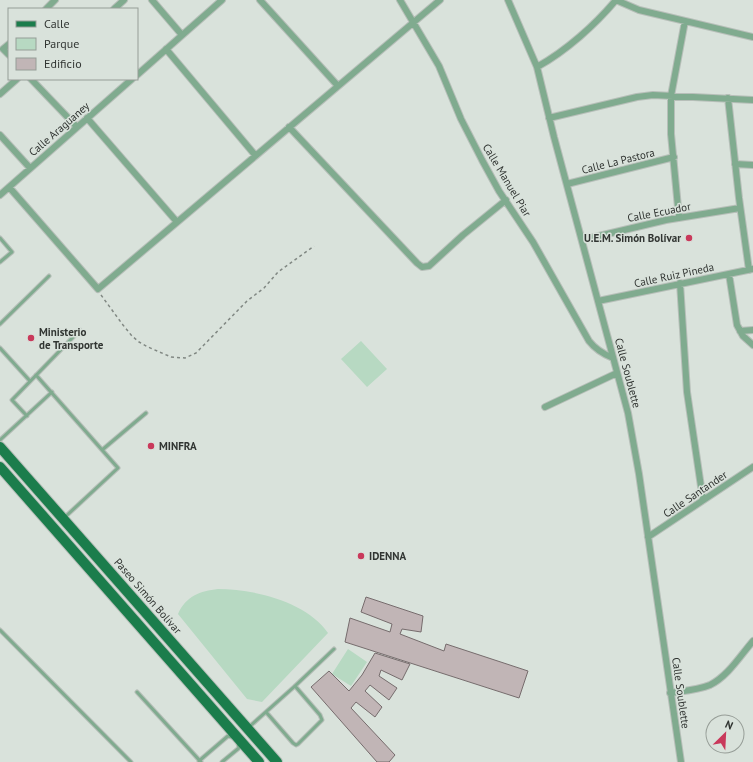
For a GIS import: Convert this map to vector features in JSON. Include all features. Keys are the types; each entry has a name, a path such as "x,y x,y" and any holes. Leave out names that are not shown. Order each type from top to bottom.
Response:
{"main road":[{"name":"Paseo Simón Bolívar","path":"0,447 277,762"},
{"path":"0,467 259,762"},
{"path":"237,737 247,728"}],"street":[{"path":"47,8 55,0"},
{"path":"115,8 124,0"},
{"path":"152,0 182,35"},
{"path":"138,74 222,0"},
{"path":"260,0 338,86"},
{"name":"Calle Manuel Piar","path":"400,0 439,66 461,119 482,160 533,242 589,341 599,351 613,358"},
{"path":"9,187 98,289 440,0"},
{"name":"Calle Soublette","path":"508,0 537,66 549,118 628,413 681,762"},
{"path":"537,66 559,53 597,20 616,0 638,10 753,37"},
{"path":"679,218 671,116 671,96 684,21"},
{"path":"8,45 3,49 8,54"},
{"path":"166,49 255,155"},
{"path":"0,94 15,80"},
{"path":"34,80 77,127"},
{"name":"Calle Araguaney","path":"0,195 130,80"},
{"path":"549,118 637,97 653,95 753,100"},
{"path":"728,98 740,208 751,270"},
{"path":"87,118 177,222"},
{"path":"289,127 417,264 422,267 428,266 434,262 463,234 506,200"},
{"path":"0,135 30,168"},
{"name":"Calle La Pastora","path":"567,184 674,157"},
{"path":"735,164 753,165"},
{"name":"Calle Ecuador","path":"582,240 679,218 740,208"},
{"name":"Calle Ruiz Pineda","path":"598,301 680,283 751,270"},
{"path":"729,274 734,310 740,331 753,345"},
{"path":"680,283 687,392 703,500"},
{"path":"740,331 753,330"},
{"path":"545,407 617,373"},
{"name":"Calle Santander","path":"648,537 753,467"},
{"path":"670,693 695,689 710,684 724,675 753,641"}],"lane":[{"path":"0,238 12,252 0,262"},
{"path":"0,324 49,276"},
{"path":"26,416 12,400 80,330"},
{"path":"0,348 30,381"},
{"path":"36,375 118,468 63,519"},
{"path":"0,440 52,392"},
{"path":"102,450 146,413"},
{"path":"0,631 131,762"},
{"path":"247,728 334,649"},
{"path":"266,712 293,743 296,745 298,744 322,720 320,715 295,686"},
{"path":"137,692 200,762 228,736 237,737 239,748 222,762"}],"path":[{"path":"98,289 106,303 123,325 139,342 171,357 184,358 196,353 247,301 264,288 278,272 314,246"}],"green space":[{"path":"361,341 387,369 367,387 341,359"},
{"path":"218,589 247,592 279,599 307,613 319,622 328,633 262,702 247,699 178,614 189,599 205,591"},
{"path":"348,649 367,662 351,686 332,674"}],"building":[{"path":"366,597 423,616 421,632 402,629 400,634 444,651 446,644 528,671 519,698 345,642 350,618 390,632 392,624 361,612"},
{"path":"375,653 410,664 402,680 381,670 379,676 397,688 389,700 370,685 365,691 382,707 375,717 356,702 351,708 395,755 389,762 377,762 311,687 329,671 349,691 362,675"}],"place":[{"name":"U.E.M. Simón Bolívar","path":"689,238"},
{"name":"Ministerio de Transporte","path":"31,338"},
{"name":"MINFRA","path":"151,446"},
{"name":"IDENNA","path":"361,556"}]}
